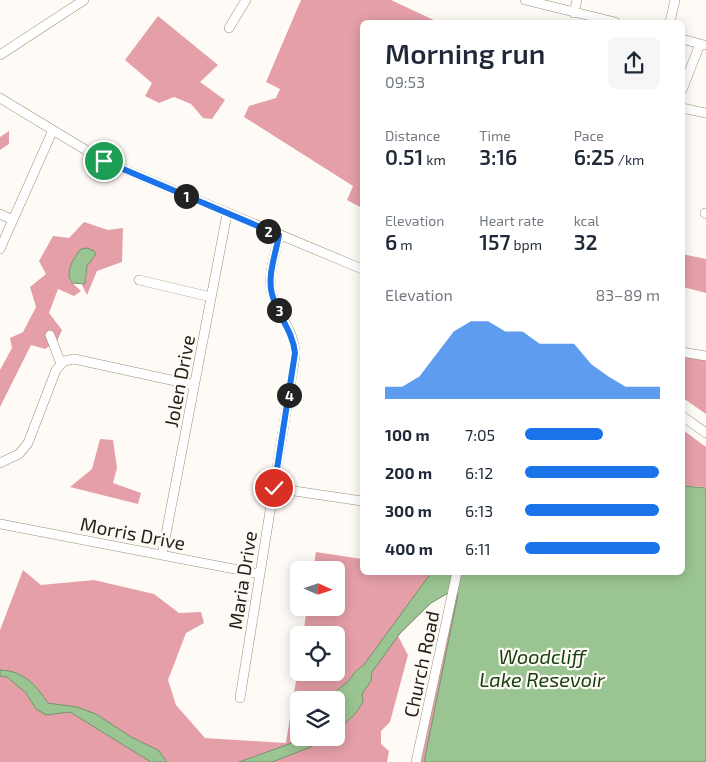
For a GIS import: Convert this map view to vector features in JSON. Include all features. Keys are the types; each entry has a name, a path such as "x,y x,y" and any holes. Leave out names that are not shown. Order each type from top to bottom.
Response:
{"street":[{"path":"0,55 84,0"},
{"path":"228,28 246,0"},
{"path":"526,0 606,20"},
{"path":"574,12 577,0"},
{"path":"670,20 675,0"},
{"path":"685,40 703,45 685,84"},
{"path":"0,98 104,161 360,268"},
{"path":"685,109 706,113"},
{"path":"0,249 53,130"},
{"path":"0,214 13,220"},
{"name":"Jolen Drive","path":"162,555 227,214"},
{"name":"Maria Drive","path":"240,698 295,353 293,339 275,302 271,286 279,235"},
{"path":"139,280 211,297"},
{"path":"50,335 62,364"},
{"path":"685,352 706,356"},
{"path":"1,460 18,454 28,443 56,370 62,364 74,359 194,386"},
{"path":"685,418 706,433"},
{"path":"274,488 360,501"},
{"name":"Morris Drive","path":"0,524 260,574"},
{"name":"Church Road","path":"416,762 456,575"}],"shaded area":[{"path":"301,0 391,0 434,20 360,20 360,207 347,200 353,186 244,117 249,106 276,98 280,89 266,82"},
{"path":"158,16 218,65 200,82 225,100 212,119 203,118 191,104 174,97 159,103 145,96 152,83 125,60"},
{"path":"9,131 9,144 0,150 0,137"},
{"path":"84,222 108,230 123,228 122,262 97,271 87,295 82,285 86,281 87,266 73,260 69,280 81,291 74,296 58,289 49,313 62,330 57,341 45,349 31,345 0,407 0,370 12,348 10,338 23,332 36,307 30,287 46,274 39,261 53,236 69,238"},
{"path":"685,255 706,259 706,293 685,288"},
{"path":"685,354 706,359 706,414 685,399"},
{"path":"685,431 706,447 706,487 685,486"},
{"path":"100,439 113,440 117,468 113,483 141,493 138,504 70,487 92,469"},
{"path":"316,552 360,559 360,575 463,575 425,762 416,762 450,592 431,603 398,636 408,655 390,722 381,731 381,744 389,751 387,762 0,762 0,630 23,570 41,585 94,580 154,594 179,613 201,612 204,623 186,633 168,680 176,705 205,738 286,743 290,718 290,746 345,746 345,691 294,691 296,681 345,681 345,626 304,626 306,616 345,616 345,561 314,561"}],"water":[{"path":"87,248 96,254 87,266 85,284 72,283 69,275 71,265 81,249"},
{"name":"Woodcliff Lake Resevoir","path":"685,486 706,488 706,762 424,762 458,594 450,592 431,603 401,632 372,672 371,681 362,694 363,702 355,714 345,723 345,691 336,691 363,666 430,575 685,575"},
{"path":"0,670 16,673 28,680 48,703 77,707 96,714 131,737 158,750 167,762 151,762 70,712 46,715 36,709 26,693 7,677 0,676"},
{"path":"290,744 290,746 313,746 272,762 239,762"}],"route":[{"path":"104,161 279,235 271,279 272,294 293,339 295,356 274,488"}]}
